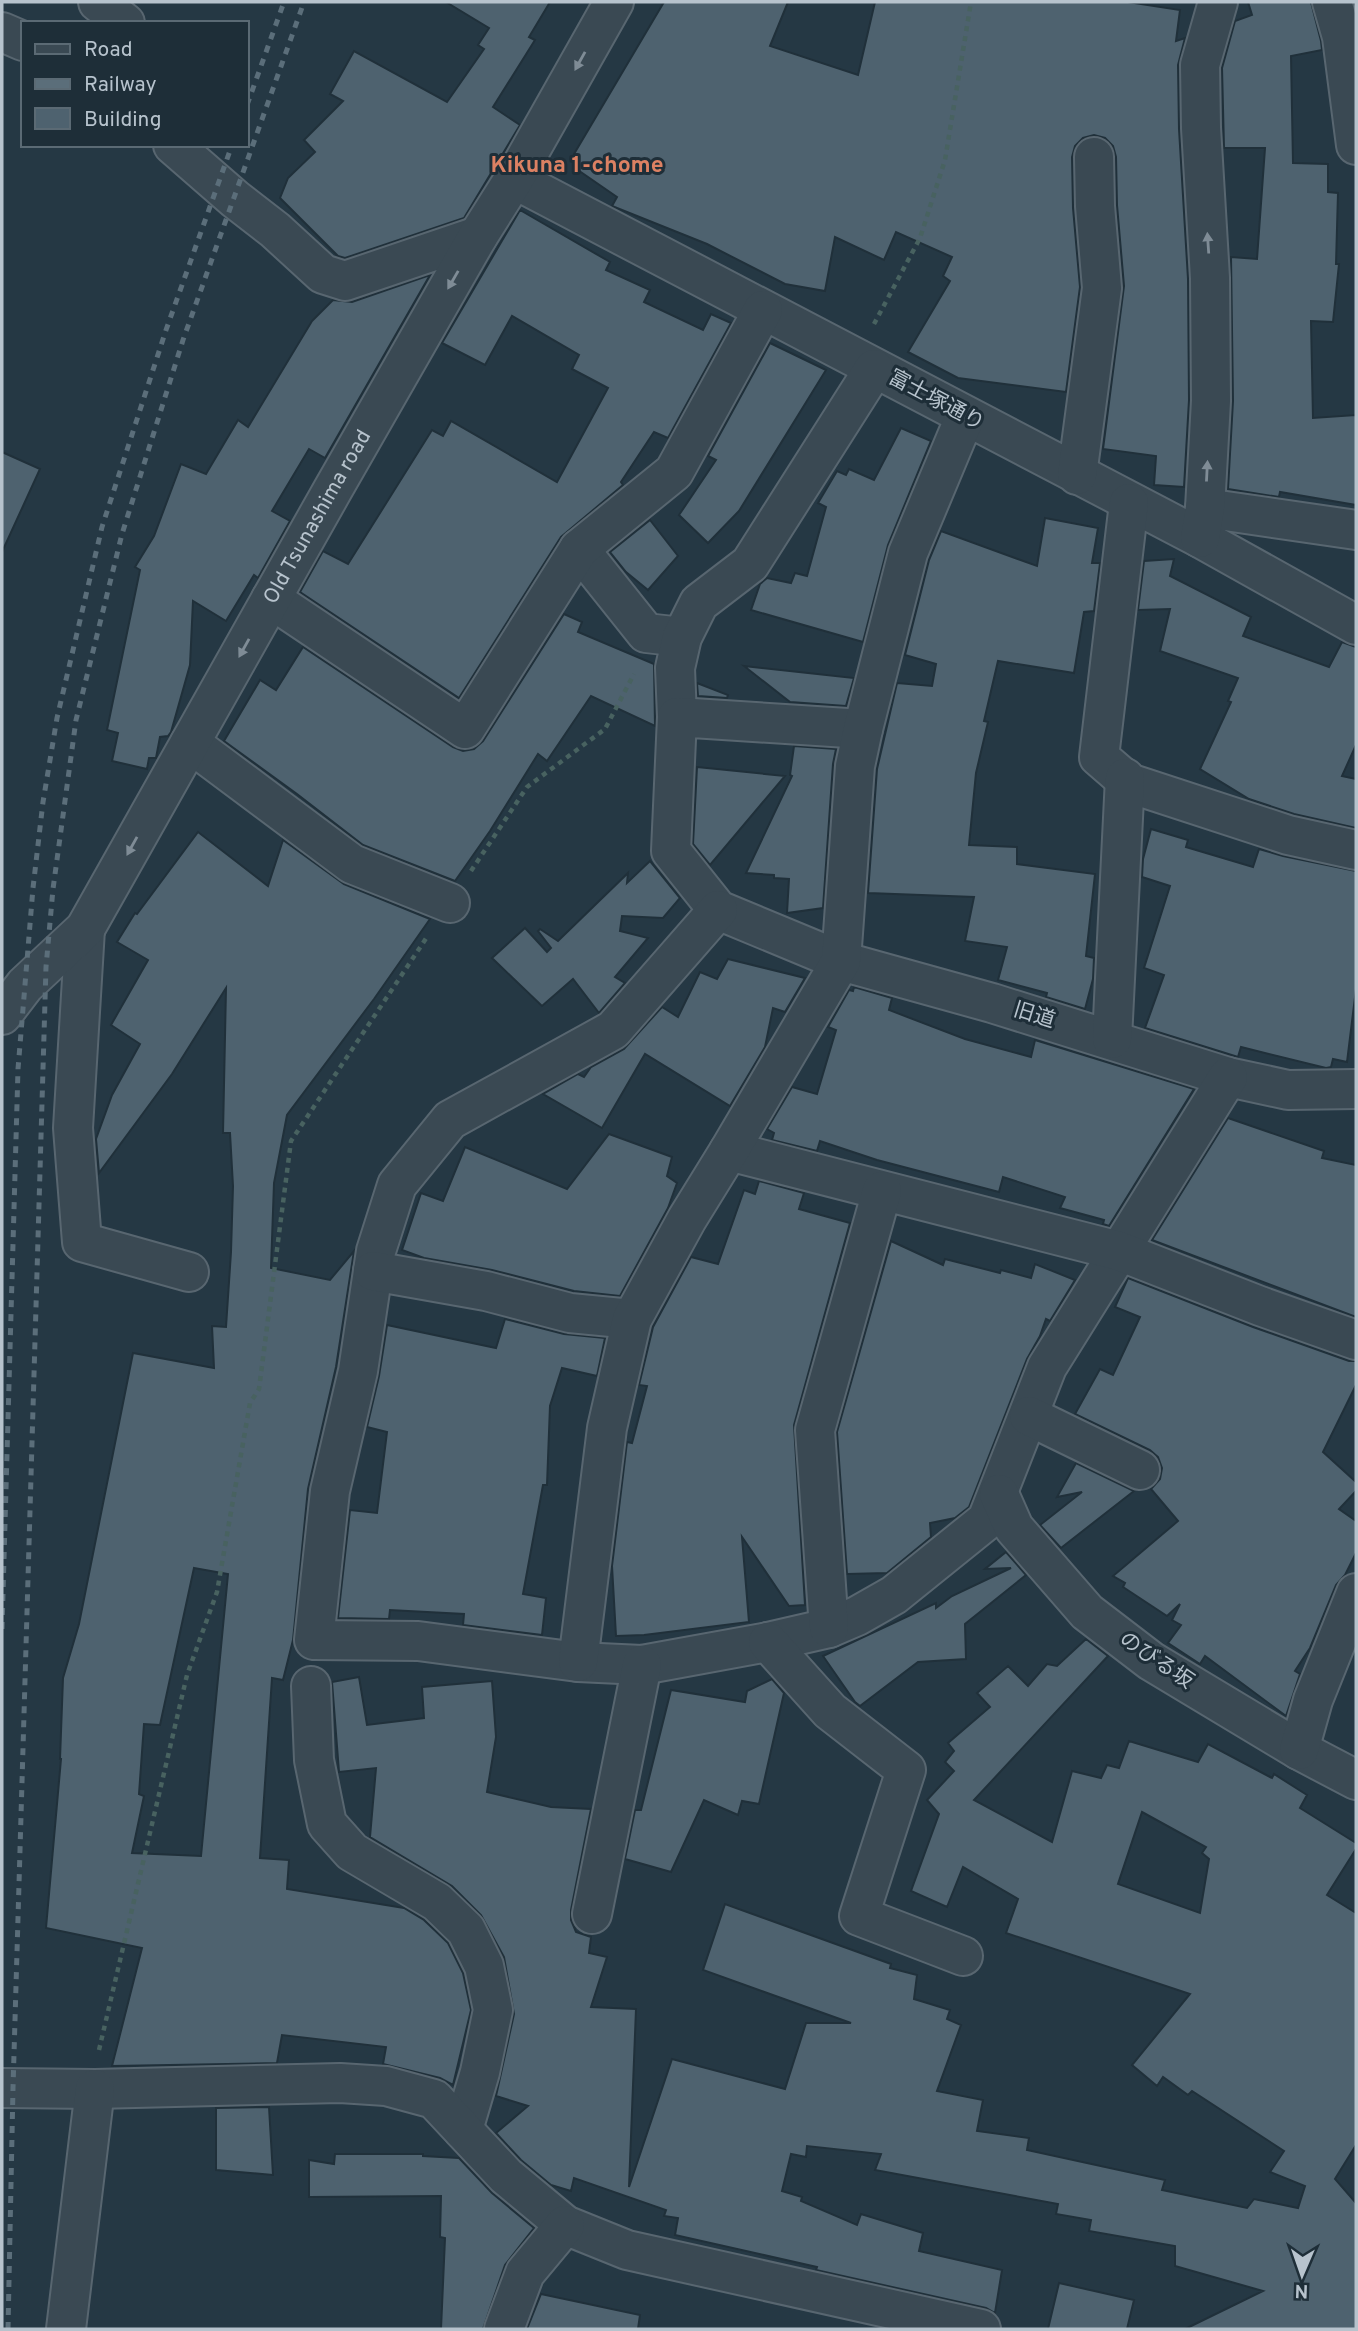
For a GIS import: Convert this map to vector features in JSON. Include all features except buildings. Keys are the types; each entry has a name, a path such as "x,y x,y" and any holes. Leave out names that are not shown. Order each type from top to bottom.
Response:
{"street":[{"path":"98,2 122,21"},
{"name":"Old Tsunashima road","path":"2,1015 25,985 85,929 478,236 514,179 614,2"},
{"path":"1218,2 1200,65 1210,305 1211,401 1203,523 1356,530"},
{"path":"1343,26 1356,145"},
{"path":"2,32 21,40"},
{"path":"177,147 323,274 345,281 478,236"},
{"path":"1077,475 1102,288 1094,157"},
{"name":"富士塚通り","path":"514,179 1129,503 1203,523 1356,625"},
{"path":"271,599 465,729 579,549 674,471 763,310"},
{"path":"874,369 750,564 699,603 682,637 675,668 677,717 671,851 718,910 613,1030 450,1120 397,1185 376,1251 358,1371 330,1491 314,1640 418,1641 578,1662 642,1665 829,1628 858,1616 894,1595 987,1520 1047,1367 1228,1077"},
{"path":"578,1662 607,1428 632,1319 687,1219 841,961 855,766 863,729 908,553 965,416"},
{"path":"1129,503 1099,757 1129,783 1288,835 1356,850"},
{"path":"579,549 646,633 682,637"},
{"path":"677,717 863,729"},
{"path":"190,743 352,864 450,903"},
{"path":"1112,1039 1125,778"},
{"name":"旧道","path":"718,910 841,961 1112,1039 1228,1077 1288,1090 1356,1089"},
{"path":"85,929 73,1128 82,1242 189,1272"},
{"path":"729,1151 1119,1251 1259,1306 1356,1340"},
{"path":"829,1628 815,1430 882,1191"},
{"path":"373,1270 486,1291 570,1313 632,1319"},
{"path":"1028,1416 1140,1470"},
{"name":"のびる坂","path":"999,1494 1014,1528 1087,1612 1152,1661 1299,1750 1356,1780"},
{"path":"1299,1750 1313,1700 1356,1593"},
{"path":"768,1642 830,1710 906,1770 859,1916 963,1956"},
{"path":"592,1914 642,1665"},
{"path":"312,1686 314,1760 327,1824 352,1852 437,1902 466,1930 484,1966 493,2010 480,2073 463,2130"},
{"path":"2,2088 95,2089 340,2083 386,2086 434,2099 506,2176 565,2225 627,2250 981,2329"},
{"path":"66,2329 95,2089"},
{"path":"505,2329 525,2273 565,2225"}],"path":[{"path":"894,287 920,238 945,160 971,2"}],"railway":[{"path":"248,102 284,2"},
{"path":"8,2329 46,967 53,889 76,720 122,534 183,340 304,2"},
{"path":"2,1629 18,1069 43,802 57,718 102,527 166,330 231,147"}],"district":[{"name":"Kikuna 1-chome","path":"577,166"}]}
